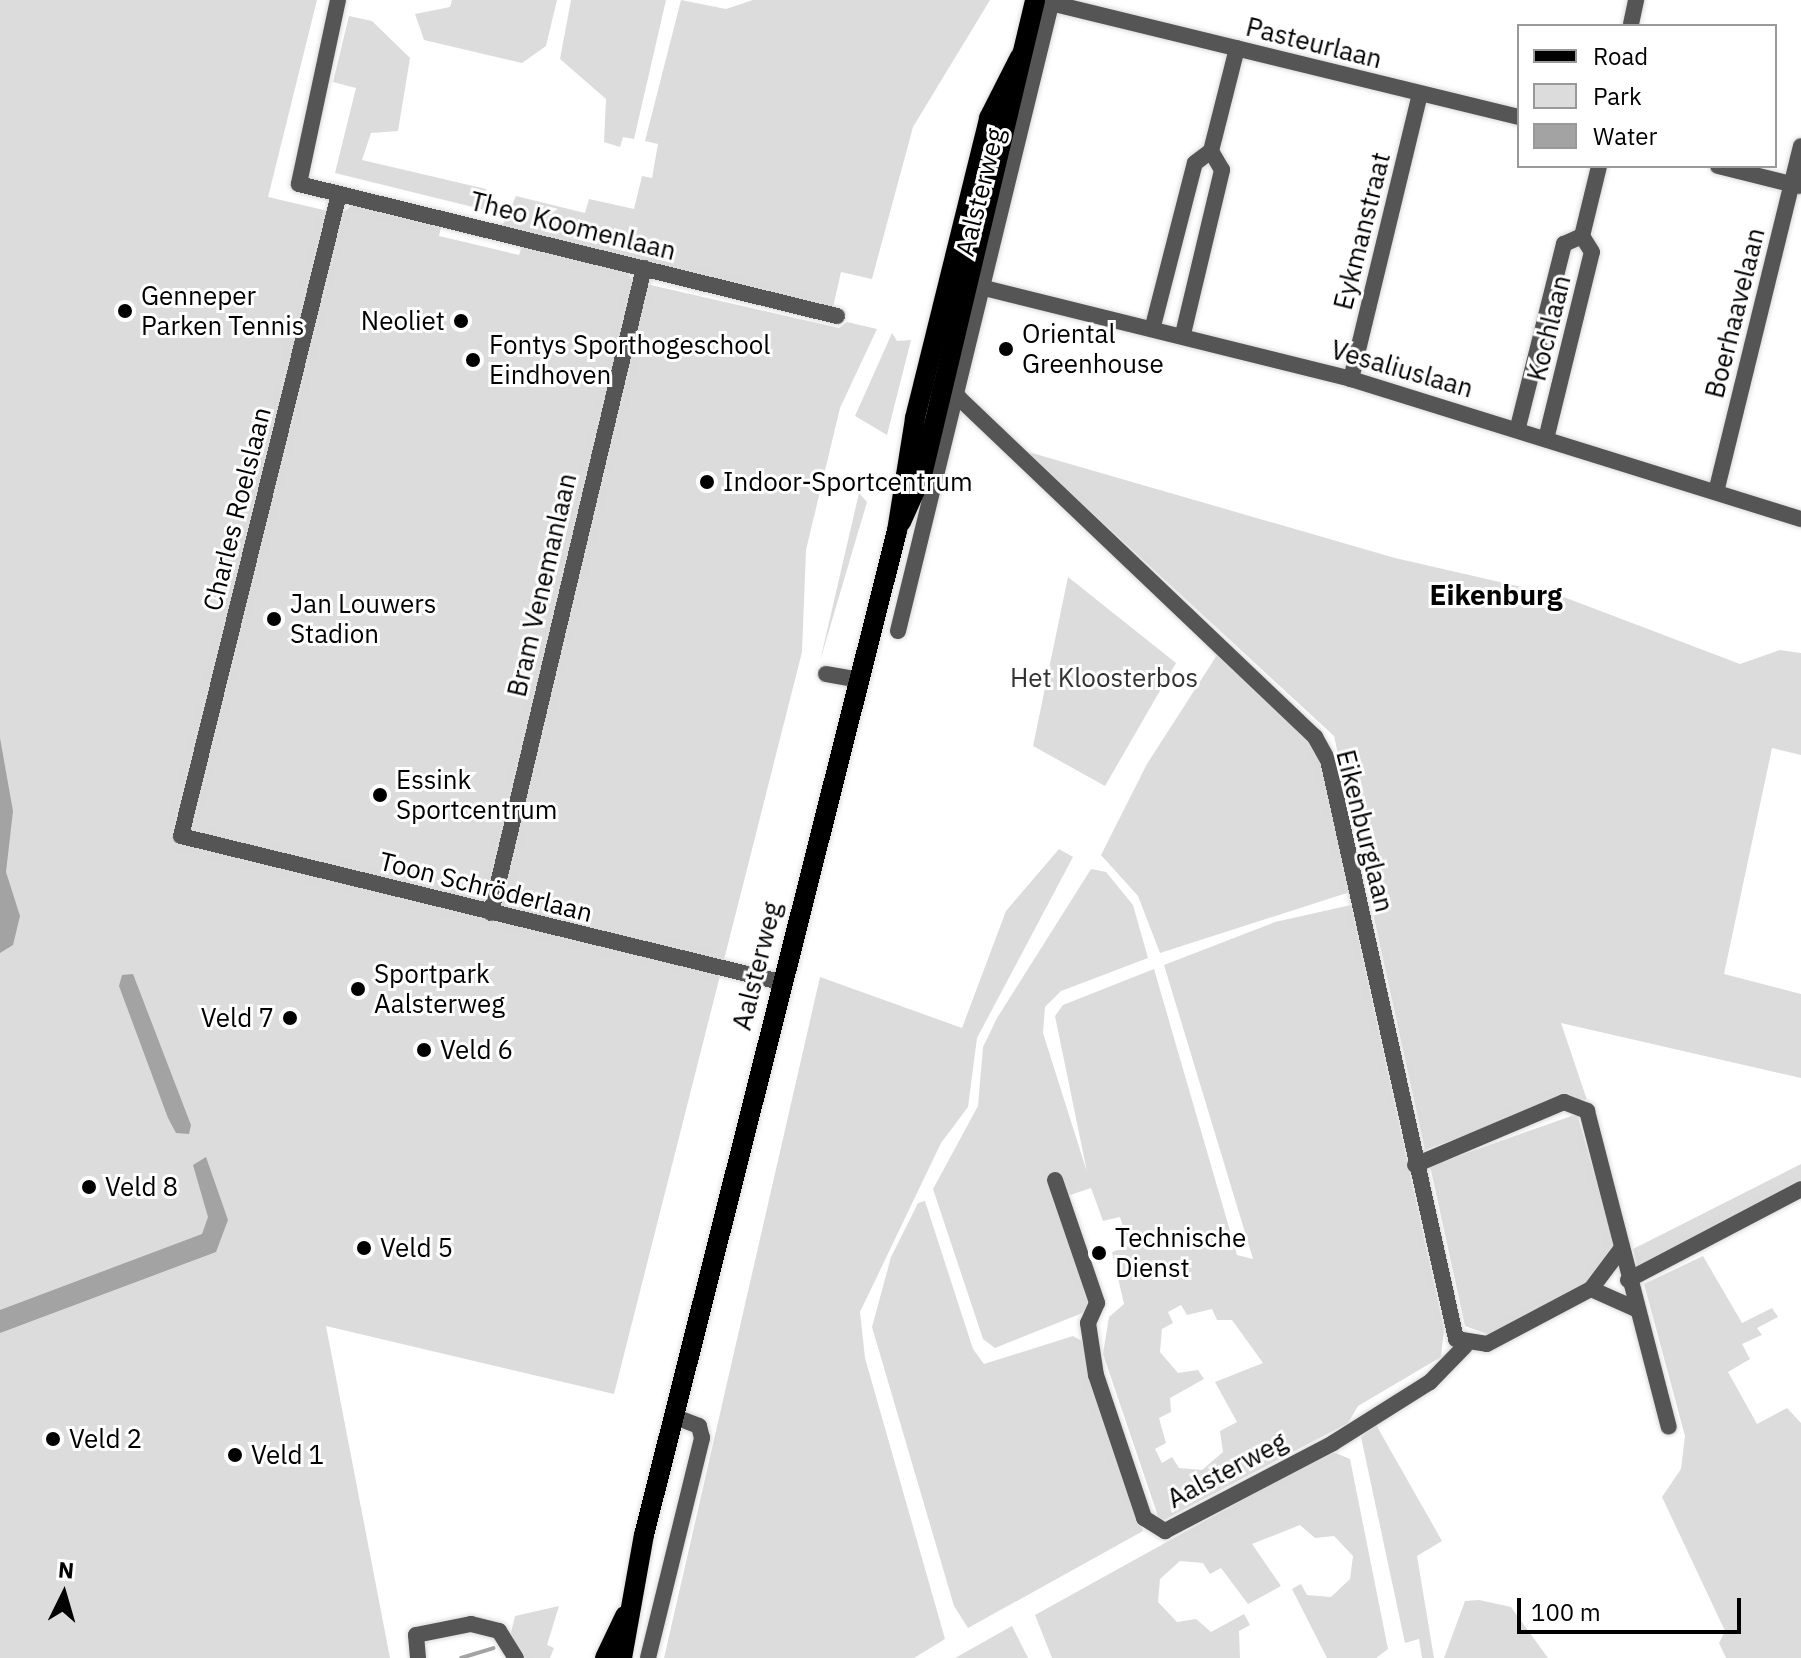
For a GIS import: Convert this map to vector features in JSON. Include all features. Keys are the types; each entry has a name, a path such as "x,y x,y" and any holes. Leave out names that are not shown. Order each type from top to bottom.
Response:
{"main road":[{"name":"Aalsterweg","path":"622,1658 625,1616 854,679 942,391 989,118 1046,1"},
{"name":"Aalsterweg","path":"605,1658 625,1616"}],"street":[{"name":"Theo Koomenlaan","path":"338,0 299,184 837,316"},
{"path":"1631,24 1636,0"},
{"name":"Pasteurlaan","path":"1046,1 1517,117"},
{"name":"Aalsterweg","path":"898,631 942,391 984,288 1046,1"},
{"path":"1153,326 1195,163 1211,151 1237,48"},
{"name":"Eykmanstraat","path":"1351,379 1420,94"},
{"name":"Boerhaavelaan","path":"1716,492 1796,186 1801,146"},
{"path":"1183,334 1222,170 1211,151"},
{"name":"Kochlaan","path":"1547,435 1592,252 1582,236 1599,168"},
{"path":"1726,168 1796,186"},
{"name":"Charles Roelslaan","path":"181,836 339,194"},
{"name":"Kochlaan","path":"1518,427 1564,244 1582,236"},
{"name":"Bram Venemanlaan","path":"491,913 644,268"},
{"name":"Vesaliuslaan","path":"984,288 1153,326 1351,379 1547,435 1801,519"},
{"name":"Eikenburglaan","path":"942,391 1077,510 1315,737 1328,760 1415,1165"},
{"path":"826,674 854,679"},
{"name":"Toon Schröderlaan","path":"181,836 780,982"},
{"path":"1621,1249 1591,1289 1487,1344 1465,1346 1450,1328 1415,1165 1574,1102 1587,1111 1621,1249 1628,1280 1669,1427"},
{"name":"Aalsterweg","path":"1055,1180 1097,1303 1088,1323 1096,1375 1144,1518 1165,1531 1333,1443 1430,1382 1465,1346"},
{"path":"1628,1280 1801,1189"},
{"path":"1591,1289 1636,1309"},
{"path":"648,1658 702,1438 699,1426 673,1416"},
{"path":"418,1658 416,1635 480,1624 505,1638 516,1658"},
{"path":"501,1658 505,1638"}],"green space":[{"name":"Sportpark Aalsterweg","path":"0,0 317,0 268,197 341,214 352,205 441,227 439,236 519,255 522,246 627,272 633,281 839,328 847,322 877,329 840,408 806,550 802,652 614,1394 326,1326 390,1658 0,1658"},
{"path":"452,0 557,0 546,46 522,63 424,40 415,14 450,7"},
{"path":"571,0 666,0 634,139 623,137 620,147 604,142 606,99 560,59"},
{"path":"681,0 726,9 753,0 990,0 913,127 872,279 841,272 833,307 502,226 516,196 585,213 589,199 634,209 642,176 652,178 658,144 645,141"},
{"path":"349,16 372,21 410,58 398,131 371,133 362,160 486,189 489,211 335,173 356,88 333,82"},
{"path":"892,333 897,341 911,340 887,435 855,416"},
{"path":"1025,451 1395,558 1561,596 1740,664 1780,650 1801,653 1801,755 1772,748 1724,974 1801,994 1801,1078 1561,1023 1587,1100 1565,1098 1425,1150 1334,736"},
{"path":"859,493 867,502 820,661"},
{"name":"Het Kloosterbos","path":"1068,577 1176,663 1105,786 1033,746"},
{"path":"1217,655 1308,739 1323,764 1350,892 1160,953 1138,896 1101,855 1147,764"},
{"path":"1059,849 1073,857 977,1038 968,1107 941,1143 860,1312 865,1358 945,1639 914,1658 664,1658 820,977 962,1028 1006,911"},
{"path":"1091,869 1106,872 1133,905 1148,958 1061,991 1045,1007 1043,1033 1087,1172 1055,1016 1063,1005 1154,969 1237,1255 1253,1259 1164,965 1275,922 1351,905 1444,1329 1441,1357 1358,1406 1348,1423 1160,1522 1103,1354 1109,1317 1124,1304 1112,1252 1129,1246 1120,1217 1103,1221 1091,1188 1058,1199 1090,1302 1085,1312 995,1348 983,1339 933,1189 978,1106 983,1047 997,1018","holes":["1181,1305 1187,1315 1212,1309 1217,1320 1232,1320 1263,1363 1215,1382 1237,1422 1220,1431 1223,1452 1202,1470 1179,1468 1172,1457 1162,1463 1155,1449 1166,1443 1159,1418 1171,1412 1170,1398 1204,1379 1198,1370 1178,1373 1160,1352 1162,1329 1173,1323 1168,1312"]},
{"path":"1577,1114 1616,1249 1596,1282 1493,1336 1465,1326 1430,1166"},
{"path":"1801,1164 1801,1191 1637,1267 1633,1249"},
{"path":"925,1201 973,1349 984,1364 1073,1336 1082,1341 1143,1531 968,1628 954,1606 872,1327 891,1257 918,1203"},
{"path":"1703,1256 1742,1323 1772,1308 1778,1317 1757,1328 1762,1335 1742,1344 1750,1359 1728,1372 1757,1424 1787,1408 1801,1423 1801,1658 1726,1658 1719,1643 1725,1631 1662,1497 1681,1469 1685,1436 1644,1284"},
{"path":"1375,1423 1442,1541 1417,1556 1434,1658 1422,1658 1419,1639 1405,1643 1361,1437"},
{"path":"1331,1451 1350,1459 1388,1649 1376,1658 1327,1658 1292,1589 1301,1584 1307,1595 1331,1597 1350,1579 1353,1556 1334,1536 1315,1538 1300,1525 1252,1544 1281,1586 1248,1604 1221,1568 1210,1574 1203,1563 1180,1561 1160,1579 1158,1602 1177,1622 1196,1619 1211,1632 1244,1614 1250,1625 1239,1631 1240,1658 1052,1658 1035,1615"},
{"path":"1479,1600 1511,1607 1548,1658 1444,1658 1465,1601"},
{"path":"559,1606 547,1645 554,1648 550,1658 521,1658 510,1637 515,1616"},
{"path":"1012,1626 1028,1658 955,1658"}],"water":[{"path":"0,738 13,811 6,872 20,916 13,945 0,953"},
{"path":"133,974 191,1125 189,1134 176,1133 168,1118 119,986 122,975"},
{"path":"206,1157 228,1220 216,1252 0,1333 0,1310 202,1234 208,1217 193,1165"}],"waterway":[{"path":"461,1658 493,1648"}],"place":[{"name":"Genneper Parken Tennis","path":"125,311"},
{"name":"Neoliet","path":"461,321"},
{"name":"Oriental Greenhouse","path":"1006,349"},
{"name":"Fontys Sporthogeschool Eindhoven","path":"473,360"},
{"name":"Indoor-Sportcentrum","path":"707,482"},
{"name":"Jan Louwers Stadion","path":"274,619"},
{"name":"Essink Sportcentrum","path":"380,795"},
{"name":"Sportpark Aalsterweg","path":"358,989"},
{"name":"Veld 7","path":"290,1018"},
{"name":"Veld 6","path":"424,1050"},
{"name":"Veld 8","path":"89,1187"},
{"name":"Veld 5","path":"364,1248"},
{"name":"Technische Dienst","path":"1099,1253"},
{"name":"Veld 2","path":"53,1439"},
{"name":"Veld 1","path":"235,1455"}],"district":[{"name":"Eikenburg","path":"1496,595"}]}
